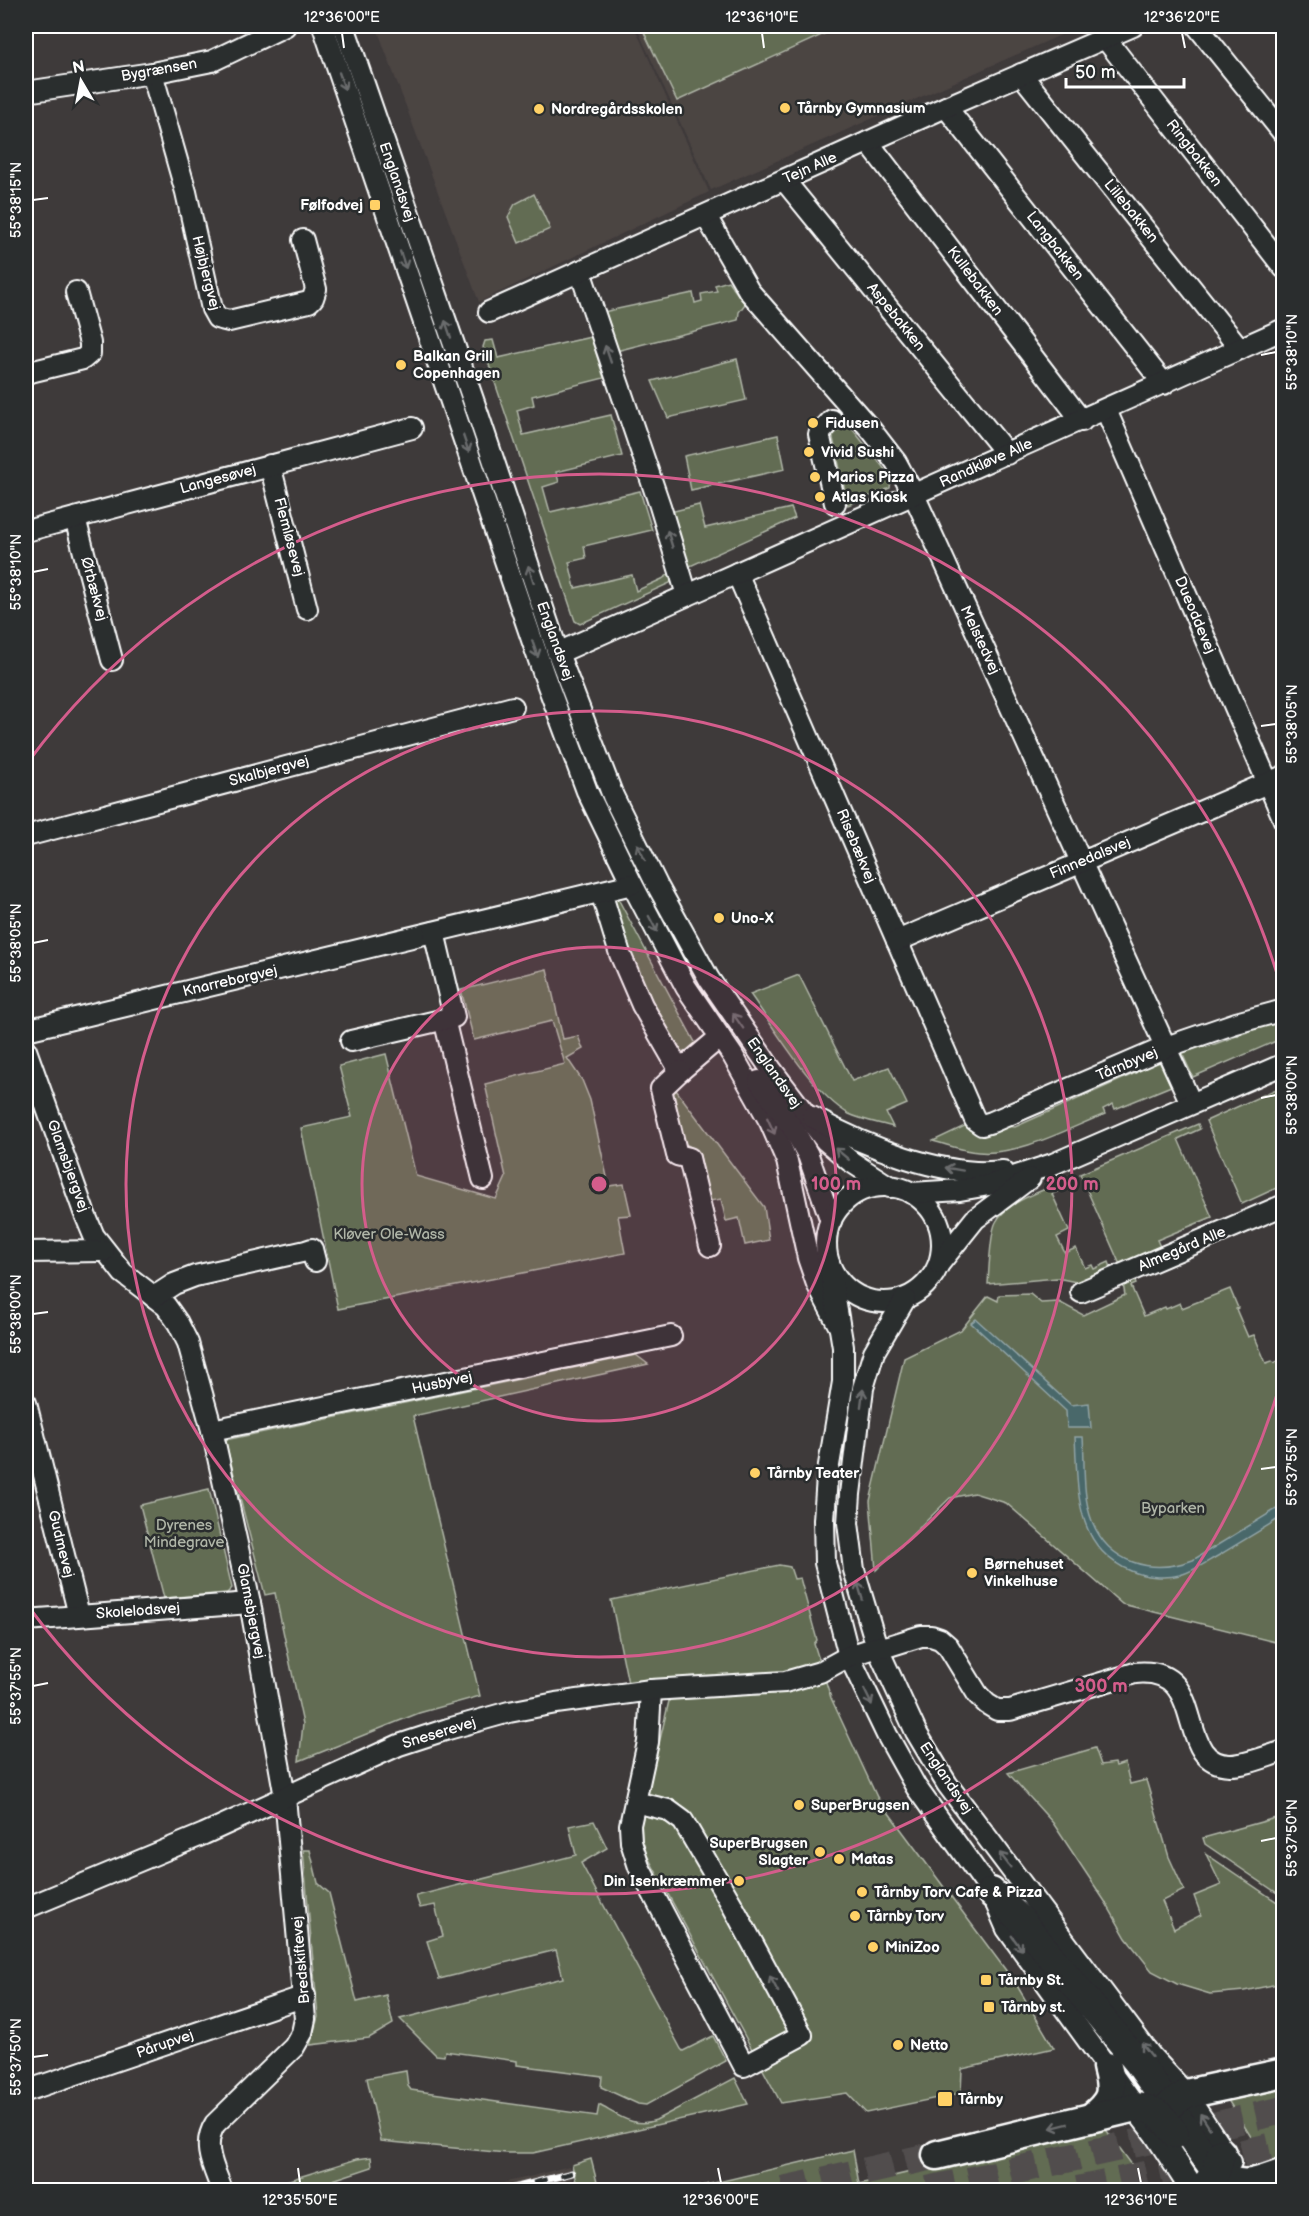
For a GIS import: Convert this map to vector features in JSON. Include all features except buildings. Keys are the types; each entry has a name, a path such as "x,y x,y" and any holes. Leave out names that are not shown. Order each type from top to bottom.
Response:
{"highway":[{"path":"991,1892 1020,1918 1137,2061 1209,2179 1226,2180 1254,2189 1284,2175"},
{"path":"1091,2118 1102,2109 1110,2097 1113,2087 1107,2067"},
{"path":"937,2155 1136,2107 1169,2112 1284,2073"}],"street":[{"name":"Bygrænsen","path":"26,92 152,73 212,61 285,26"},
{"name":"Englandsvej","path":"323,26 544,675 587,791 686,987 734,1056 770,1122 787,1161 808,1258 817,1284 839,1326"},
{"name":"Englandsvej","path":"344,26 558,653 613,796 658,888 709,979 802,1112 825,1140 850,1161 890,1187"},
{"name":"Tejn Alle","path":"489,312 868,141 1133,26"},
{"path":"1197,26 1284,134"},
{"name":"Ringbakken","path":"1105,38 1284,268"},
{"name":"Højbjergvej","path":"152,73 186,192 212,309 217,318 229,321 309,302 316,289 303,240"},
{"name":"Lillebakken","path":"1021,74 1240,349"},
{"name":"Langbakken","path":"946,107 1164,384"},
{"name":"Kullebakken","path":"868,141 1082,421"},
{"name":"Aspebakken","path":"784,180 1007,454"},
{"name":"Melstedvej","path":"706,216 749,291 872,431 896,462 914,495 1191,1103"},
{"path":"580,271 660,506 687,595"},
{"path":"26,368 30,372 83,359 90,353 90,343 76,292"},
{"name":"Randkløve Alle","path":"558,653 1284,329"},
{"name":"Dueoddevej","path":"1106,410 1276,779 1284,820"},
{"path":"832,420 819,434 836,503"},
{"name":"Langesøvej","path":"26,531 412,428"},
{"name":"Flemløsevej","path":"270,465 308,609"},
{"name":"Ørbækvej","path":"75,518 112,660"},
{"name":"Risebækvej","path":"737,573 975,1120"},
{"name":"Skalbjergvej","path":"26,836 513,706"},
{"name":"Finnedalsvej","path":"897,941 1276,779"},
{"name":"Knarreborgvej","path":"26,1030 632,884"},
{"path":"601,892 620,954 642,1005 680,1071"},
{"path":"351,1041 454,1017 434,932"},
{"name":"Tårnbyvej","path":"975,1120 982,1125 992,1122 1166,1047 1236,1023 1284,1010"},
{"path":"444,1019 483,1179"},
{"path":"710,1246 689,1158 677,1155 661,1089 720,1037"},
{"name":"Glamsbjergvej","path":"26,1050 94,1236 123,1273 166,1306 188,1343 212,1430 250,1603 285,1797"},
{"name":"Englandsvej","path":"734,1056 751,1069 794,1130 808,1155 831,1221"},
{"path":"1053,1164 1015,1188 975,1219 925,1285 905,1299 887,1302 868,1300 851,1292 838,1280 829,1263 826,1249 831,1221 841,1206 855,1194 872,1188 890,1187 911,1193 960,1190 989,1185 1053,1164 1284,1064"},
{"path":"802,1112 846,1136 946,1168 983,1174 1053,1164"},
{"path":"911,1193 925,1203 935,1216 941,1232 939,1264"},
{"name":"Almegård Alle","path":"1081,1292 1284,1205"},
{"path":"154,1297 174,1284 195,1276 312,1249 315,1261"},
{"path":"26,1252 104,1251"},
{"name":"Englandsvej","path":"829,1263 843,1347 843,1382 827,1477 824,1522 825,1563 849,1656 887,1735 916,1787 991,1892 1007,1929 1136,2107"},
{"name":"Englandsvej","path":"905,1299 874,1352 863,1388 850,1494 848,1523 854,1570 877,1647 916,1732 947,1784 1151,2056 1169,2112"},
{"name":"Husbyvej","path":"212,1430 671,1336"},
{"name":"Gudmevej","path":"26,1403 79,1615"},
{"name":"Skolelodsvej","path":"26,1620 250,1603"},
{"name":"Sneserevej","path":"26,1908 204,1834 399,1745 448,1729 509,1712 556,1703 651,1690 785,1682 820,1672 849,1656 921,1636 940,1639 948,1646 978,1695 998,1710 1010,1710 1135,1672 1156,1673 1165,1677 1180,1691 1197,1741 1209,1758 1230,1765 1284,1751"},
{"path":"635,1802 668,1810 683,1821 731,1903 802,2035 744,2066 639,1867 630,1833 635,1802 648,1742 651,1690"},
{"name":"Bredskiftevej","path":"222,2190 209,2154 210,2132 215,2124 294,2047 302,2033 305,2019 305,1996 285,1797"},
{"name":"Pårupvej","path":"26,2091 305,1996"}],"shaded area":[{"name":"Nordregårdsskolen","path":"376,26 634,26 709,192 479,302"},
{"name":"Tårnby Gymnasium","path":"636,26 1081,26 711,190"},
{"path":"569,2166 575,2190 471,2190 529,2177"}],"green space":[{"path":"641,26 833,26 835,29 677,101"},
{"path":"534,194 550,229 519,243 508,217 515,204"},
{"path":"728,281 745,304 739,312 738,320 616,351 603,312 693,293 695,303 702,301 701,294 717,291 715,285"},
{"path":"591,337 604,378 532,396 534,405 517,410 523,435 611,415 622,456 556,472 559,482 543,487 550,512 640,491 652,530 584,546 586,558 569,562 575,588 632,575 636,591 671,573 673,578 670,583 580,624 575,621 483,347 485,341 493,340 498,358"},
{"path":"737,359 746,400 668,418 652,381"},
{"path":"845,420 891,477 890,488 848,505 832,434"},
{"path":"778,435 785,469 691,490 684,456"},
{"path":"699,505 705,528 791,508 795,518 688,567 670,512"},
{"path":"616,895 697,1046 678,1053 640,976 612,901"},
{"name":"Kløver Ole-Wass","path":"547,969 563,1039 578,1036 583,1049 567,1058 582,1080 590,1100 609,1186 624,1184 631,1215 618,1216 625,1253 338,1309 301,1128 352,1117 339,1066 386,1054 416,1176 496,1199 506,1177 485,1084 565,1064 552,1021 474,1040 461,990"},
{"path":"799,975 852,1081 889,1067 907,1104 886,1113 893,1127 854,1116 835,1105 795,1060 750,994"},
{"path":"1283,1017 1283,1038 1193,1077 1181,1051 1196,1043 1207,1047 1247,1032 1245,1027"},
{"path":"1158,1059 1171,1086 1115,1109 1113,1104 1103,1109 1105,1114 1043,1140 1010,1150 994,1152 978,1152 933,1141 971,1123 1015,1127 1136,1073 1140,1067"},
{"path":"1283,1086 1283,1185 1242,1204 1206,1121"},
{"path":"676,1090 764,1207 769,1240 745,1245 739,1218 726,1221 721,1199 710,1201 699,1152 684,1143 672,1092"},
{"path":"1198,1124 1200,1129 1178,1139 1212,1217 1157,1240 1161,1249 1121,1267 1080,1174"},
{"path":"1073,1178 1076,1183 1052,1194 1069,1231 1057,1237 1065,1253 1076,1248 1085,1268 1092,1265 1094,1269 1109,1262 1112,1270 1081,1283 1057,1278 988,1284 992,1234 1002,1214 1019,1201"},
{"name":"Byparken","path":"1134,1279 1136,1284 1131,1286 1144,1316 1180,1303 1182,1308 1230,1289 1248,1337 1254,1335 1266,1363 1278,1361 1281,1366 1283,1365 1283,1644 1122,1604 1006,1503 974,1493 950,1498 876,1570 870,1501 904,1358 961,1330 988,1296 998,1301 999,1295 1030,1294 1041,1303 1059,1302 1083,1315 1125,1295 1123,1284"},
{"path":"636,1355 648,1364 413,1416 480,1696 419,1713 299,1761 303,1724 275,1593 265,1595 225,1440"},
{"name":"Dyrenes Mindegrave","path":"209,1489 232,1588 227,1593 164,1598 140,1505"},
{"path":"779,1565 790,1567 794,1579 800,1578 817,1640 814,1644 831,1698 877,1797 1016,1984 1054,2048 962,2069 961,2093 866,2113 847,2093 781,2103 642,1846 641,1821 669,1701 666,1690 630,1693 611,1600"},
{"path":"1095,1748 1101,1765 1115,1763 1116,1766 1125,1763 1130,1784 1146,1780 1169,1857 1184,1890 1162,1901 1174,1929 1201,1915 1194,1896 1221,1885 1206,1854 1283,1906 1283,1983 1244,1991 1210,1994 1177,1984 1152,1971 1126,1938 1106,1903 1053,1823 1008,1773"},
{"path":"1283,1816 1283,1897 1205,1844 1203,1838"},
{"path":"594,1821 607,1848 581,1863 681,2049 683,2051 713,2036 726,2061 646,2105 638,2104 601,2087 602,2076 517,2065 517,2061 445,2051 444,2056 436,2055 400,2019 563,1978 556,1950 439,1979 427,1941 443,1936 435,1905 420,1908 416,1896 576,1855 569,1826"},
{"path":"303,1850 310,1850 318,1883 329,1893 357,2002 386,1995 393,2024 369,2038 310,2045 318,2017"},
{"path":"406,2071 408,2086 411,2090 597,2116 599,2105 627,2120 641,2123 656,2120 735,2078 748,2104 533,2153 506,2153 381,2141 367,2078"},
{"path":"1283,2084 1283,2161 1268,2164 1226,2097"},
{"path":"1104,2127 1150,2189 685,2190 853,2150 859,2184"},
{"path":"371,2157 372,2167 303,2190 257,2190 357,2159"},
{"path":"591,2159 599,2190 578,2190 572,2165"}],"water":[{"path":"976,1319 1071,1405 1089,1403 1091,1428 1067,1428 1066,1411 971,1323"},
{"path":"1075,1437 1083,1437 1085,1490 1092,1521 1109,1547 1134,1562 1148,1566 1162,1566 1193,1560 1283,1505 1283,1516 1185,1573 1155,1577 1131,1571 1112,1561 1089,1532 1079,1496"}],"tunnel":[{"path":"928,2190 1284,2110"},
{"path":"1078,2190 1284,2144"},
{"path":"783,2190 937,2155"}],"railway":[{"path":"506,2190 572,2173"}],"place":[{"name":"Tårnby Gymnasium","path":"785,108"},
{"name":"Nordregårdsskolen","path":"539,109"},
{"name":"Følfodvej","path":"375,205"},
{"name":"Balkan Grill Copenhagen","path":"401,365"},
{"name":"Fidusen","path":"813,423"},
{"name":"Vivid Sushi","path":"809,452"},
{"name":"Marios Pizza","path":"815,477"},
{"name":"Atlas Kiosk","path":"820,497"},
{"name":"Uno-X","path":"719,918"},
{"name":"Tårnby Teater","path":"755,1473"},
{"name":"Børnehuset Vinkelhuse","path":"972,1573"},
{"name":"SuperBrugsen","path":"799,1805"},
{"name":"SuperBrugsen Slagter","path":"820,1852"},
{"name":"Matas","path":"839,1859"},
{"name":"Din Isenkræmmer","path":"739,1881"},
{"name":"Tårnby Torv Cafe & Pizza","path":"862,1892"},
{"name":"Tårnby Torv","path":"855,1916"},
{"name":"MiniZoo","path":"873,1947"},
{"name":"Tårnby St.","path":"986,1980"},
{"name":"Tårnby st.","path":"989,2007"},
{"name":"Netto","path":"898,2045"},
{"name":"Tårnby","path":"945,2099"}]}
